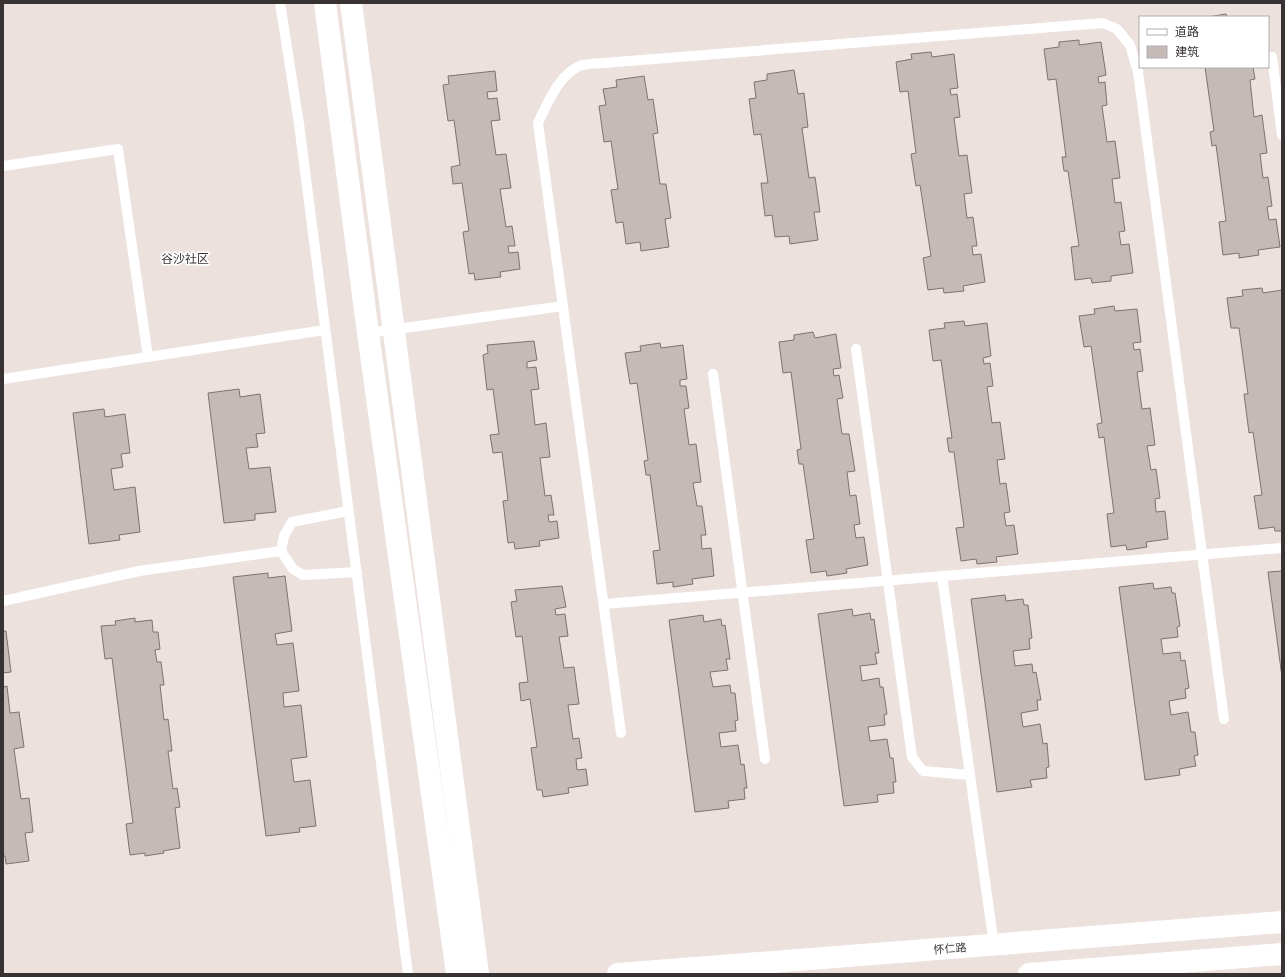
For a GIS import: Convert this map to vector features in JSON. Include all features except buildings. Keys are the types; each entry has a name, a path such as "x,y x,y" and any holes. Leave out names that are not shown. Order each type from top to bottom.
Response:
{"main road":[{"path":"325,3 368,333 457,974"},
{"path":"351,3 478,974"},
{"name":"怀仁路","path":"618,974 1282,922"},
{"path":"1029,974 1282,954"}],"lane":[{"path":"280,3 299,124 408,974"},
{"path":"621,733 538,123 551,95 572,70 582,66 604,63 1103,23 1117,29 1130,45 1138,72 1224,719"},
{"path":"1272,57 1282,135"},
{"path":"3,166 118,149 148,357"},
{"path":"368,333 563,306"},
{"path":"3,379 325,330"},
{"path":"856,349 912,757 923,771 970,775"},
{"path":"713,374 765,759"},
{"path":"348,511 292,522 284,536 281,551 293,569 303,575 357,572"},
{"path":"604,604 1282,548"},
{"path":"3,600 139,571 281,551"},
{"path":"942,576 994,945"}],"district":[{"name":"谷沙社区","path":"185,258"}]}
